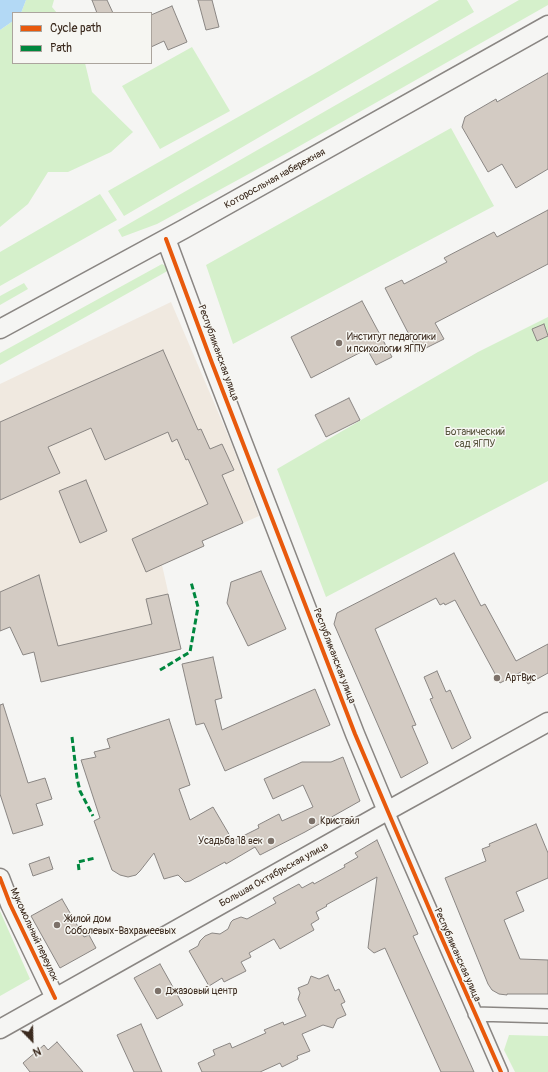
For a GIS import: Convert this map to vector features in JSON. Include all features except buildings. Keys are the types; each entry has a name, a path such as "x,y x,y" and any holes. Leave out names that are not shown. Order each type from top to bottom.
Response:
{"main road":[{"name":"Которосльная набережная","path":"0,329 166,239 548,25"},
{"name":"Республиканская улица","path":"166,239 212,363 353,728 387,811"},
{"name":"Большая Октябрьская улица","path":"0,1029 548,722"},
{"name":"Мукомольный переулок","path":"0,878 10,904 55,998"}],"street":[{"name":"Республиканская улица","path":"387,811 501,1072"},
{"path":"475,1014 548,1016"}],"shaded area":[{"path":"171,302 230,440 259,516 202,541 204,546 162,565 181,649 41,682 34,652 23,655 10,627 0,631 0,384"}],"green space":[{"path":"26,0 54,0 52,7 56,12 21,12"},
{"path":"439,0 467,0 474,12 124,216 108,191 319,71"},
{"path":"519,0 548,0 548,5 289,152 157,224 122,237 118,230"},
{"path":"12,22 12,64 85,64 92,92 133,132 111,152 68,172 48,172 28,204 0,227 0,30"},
{"path":"192,47 230,111 160,149 122,86"},
{"path":"451,128 494,206 233,344 206,265"},
{"path":"100,194 117,220 0,286 0,252"},
{"path":"162,264 171,269 0,365 0,353"},
{"path":"24,283 28,289 0,305 0,296"},
{"name":"Ботанический сад ЯГПУ","path":"548,317 548,481 326,597 277,469 478,352"},
{"path":"0,911 30,979 0,996"},
{"path":"509,1035 548,1036 548,1072 515,1072 504,1050"}],"water":[{"path":"0,0 26,0 21,12 12,12 12,22 0,30"}],"marked path":[{"path":"160,670 190,652 198,607 191,582"},
{"path":"72,737 80,791 93,816"},
{"path":"79,870 78,862 95,858"}],"cycle path":[{"path":"166,239 212,363 355,734 440,934 501,1072"},
{"path":"0,878 10,904 55,998"}],"place":[{"name":"Институт педагогики и психологии ЯГПУ","path":"339,343"},
{"name":"АртВис","path":"497,678"},
{"name":"Кристайл","path":"312,821"},
{"name":"Усадьба 18 век","path":"271,841"},
{"name":"Жилой дом Соболевых-Вахрамеевых","path":"57,925"},
{"name":"Джазовый центр","path":"158,991"}]}
